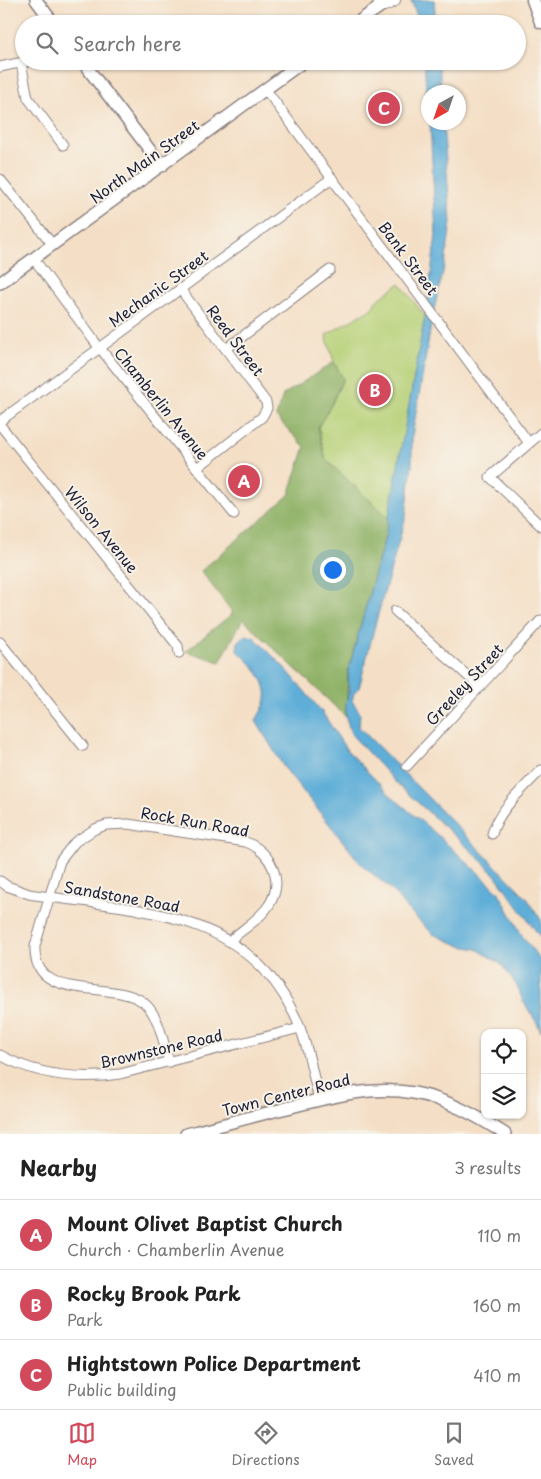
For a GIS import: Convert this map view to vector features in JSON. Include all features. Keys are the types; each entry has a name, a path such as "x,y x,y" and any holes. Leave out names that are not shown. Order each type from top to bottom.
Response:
{"main road":[{"path":"534,0 541,22"}],"street":[{"path":"36,0 47,15"},
{"path":"367,15 386,1"},
{"path":"0,68 15,64"},
{"path":"26,70 28,98 63,145"},
{"path":"89,70 162,166"},
{"name":"North Main Street","path":"0,283 292,70"},
{"name":"Bank Street","path":"266,90 529,443"},
{"name":"Mechanic Street","path":"0,423 332,178"},
{"path":"0,179 53,245"},
{"name":"Chamberlin Avenue","path":"34,259 100,348 234,514"},
{"path":"226,349 330,270"},
{"name":"Reed Street","path":"180,289 266,402 268,408 262,417 196,468"},
{"name":"Wilson Avenue","path":"0,423 178,646 179,653"},
{"path":"541,433 490,477 541,526"},
{"path":"395,611 480,687"},
{"name":"Greeley Street","path":"407,766 541,620"},
{"path":"0,642 84,746"},
{"path":"492,834 494,824 501,814 541,770"},
{"name":"Rock Run Road","path":"169,1062 154,1016 144,1003 126,995 58,983 45,976 40,969 35,954 35,946 60,861 66,851 84,835 106,825 128,824 246,842 261,850 268,857 275,874 275,889 273,897 264,911 229,941"},
{"name":"Sandstone Road","path":"0,882 24,892 177,918 202,926 229,941 251,958 271,978 287,1000 300,1028 319,1100"},
{"name":"Brownstone Road","path":"0,1055 28,1068 46,1073 83,1078 120,1074 300,1028"},
{"name":"Town Center Road","path":"186,1134 319,1100 364,1091 380,1090 415,1093 444,1102 466,1111 505,1134"}],"green space":[{"path":"400,283 425,316 389,518 326,460 318,427 343,379 334,362 326,335 373,308 375,302"},
{"path":"334,362 343,379 318,427 326,460 389,518 348,672 346,717 243,619 220,662 186,651 233,613 201,571 289,495 305,447 276,417 283,395"}],"water":[{"path":"411,0 434,0 435,15 417,15"},
{"path":"425,70 440,70 441,85 426,85"},
{"path":"430,130 444,130 451,222 446,259 433,314 412,436 412,466 406,516 359,688 354,693 352,701 360,713 359,727 527,898 541,920 541,938 496,876 477,856 395,782 351,734 346,717 346,703 349,690 348,672 385,537 427,305 436,235"},
{"path":"246,635 254,637 286,669 322,712 346,749 390,795 434,832 498,891 523,937 541,961 541,1032 523,1001 517,986 501,964 477,949 461,946 433,934 405,907 392,890 361,864 283,766 256,721 265,702 266,692 262,679 237,651 238,642"}],"place":[{"name":"Hightstown Police Department","path":"384,108"},
{"name":"Rocky Brook Park","path":"375,390"},
{"name":"Mount Olivet Baptist Church","path":"244,481"}]}
